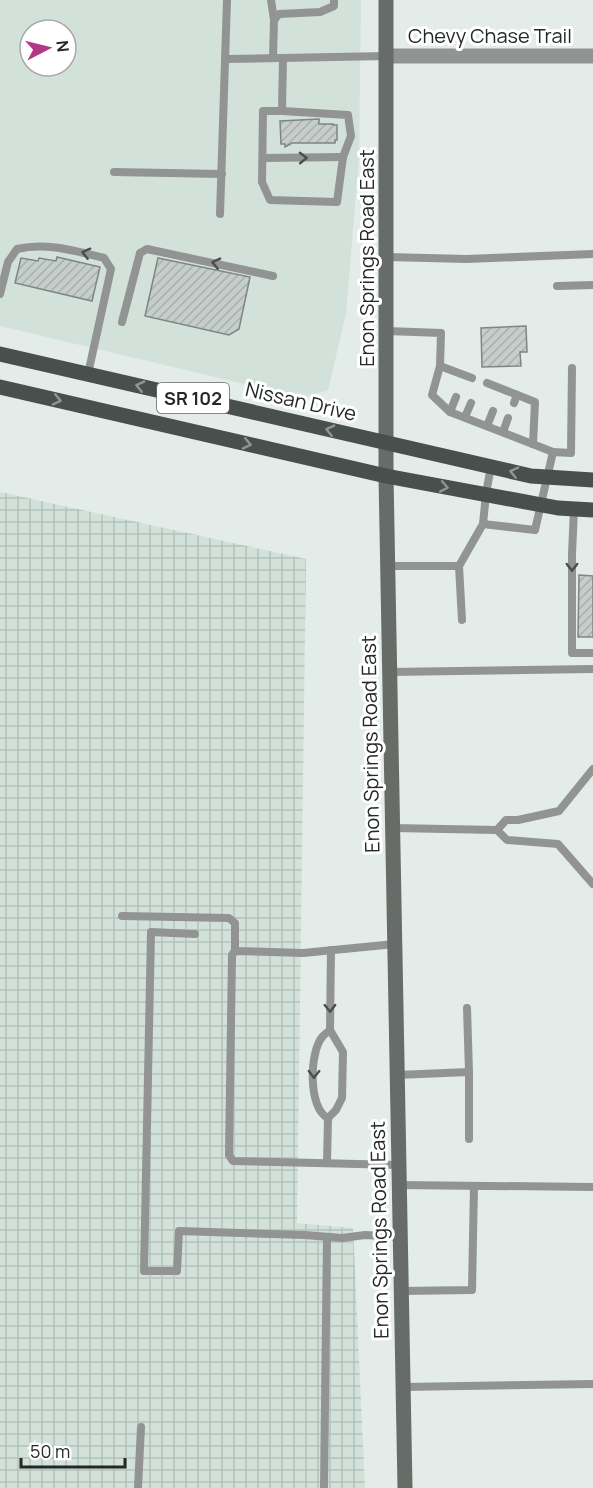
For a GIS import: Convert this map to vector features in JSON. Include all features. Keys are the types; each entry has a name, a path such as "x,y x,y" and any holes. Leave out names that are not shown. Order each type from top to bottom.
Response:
{"main road":[{"name":"Nissan Drive","path":"0,354 531,476 593,480"},
{"name":"SR 102","path":"0,387 386,476 540,505 593,510"}],"street":[{"name":"Enon Springs Road East","path":"386,0 386,476 405,1488"},
{"name":"Chevy Chase Trail","path":"387,56 593,56"}],"lane":[{"path":"220,214 227,59 227,0"},
{"path":"271,0 274,20 273,58"},
{"path":"274,20 279,14 328,10 334,6 334,0"},
{"path":"227,59 387,56"},
{"path":"282,111 283,58"},
{"path":"263,111 348,115 351,136 343,157 337,202 270,200 262,182 263,111"},
{"path":"263,159 343,157"},
{"path":"114,172 222,174"},
{"path":"0,294 8,262 17,249 40,246 62,247 104,258 111,269 88,374"},
{"path":"122,322 140,253 147,249 273,276"},
{"path":"387,257 467,259 593,254"},
{"path":"557,286 593,285"},
{"path":"387,331 441,333 440,366 432,395 450,412 553,452 571,453 572,368"},
{"path":"440,366 466,379"},
{"path":"487,383 500,393 518,395 535,402 533,444"},
{"path":"514,403 518,395"},
{"path":"450,412 456,397"},
{"path":"465,417 471,403"},
{"path":"487,426 493,411"},
{"path":"503,432 508,418"},
{"path":"483,524 535,530 553,452"},
{"path":"462,620 459,566 483,524 491,466"},
{"path":"571,669 574,509"},
{"path":"388,566 459,566"},
{"path":"572,653 593,653"},
{"path":"390,672 593,669"},
{"path":"497,830 506,820 559,811 593,769"},
{"path":"393,828 497,830 507,840 558,844 593,884"},
{"path":"122,916 229,918 235,923 235,951 232,955 229,1155 233,1161 399,1165"},
{"path":"195,934 151,932 144,1271 177,1272 179,1231 342,1238 365,1234 400,1237"},
{"path":"235,951 303,953 395,944"},
{"path":"327,1163 328,1118 336,1110 342,1098 342,1052 330,1030 331,950"},
{"path":"467,1008 469,1139"},
{"path":"328,1118 319,1112 315,1101 314,1055 323,1036 330,1030"},
{"path":"397,1075 469,1072"},
{"path":"399,1185 593,1187"},
{"path":"401,1291 472,1290 474,1186"},
{"path":"324,1488 327,1237"},
{"path":"403,1387 593,1384"},
{"path":"138,1488 141,1427"}],"shaded area":[{"path":"0,0 361,0 359,158 346,314 328,390 303,398 0,326"},
{"path":"0,492 306,559 297,1223 353,1228 365,1488 0,1488"}],"building":[{"path":"319,119 319,124 337,125 335,143 292,143 285,147 285,144 281,144 280,121"},
{"path":"57,257 100,267 92,301 15,283 21,258 56,261"},
{"path":"158,258 250,277 239,329 229,335 145,316"},
{"path":"526,326 527,352 520,352 521,366 482,367 481,328"},
{"path":"579,575 593,576 593,637 578,637"}]}
